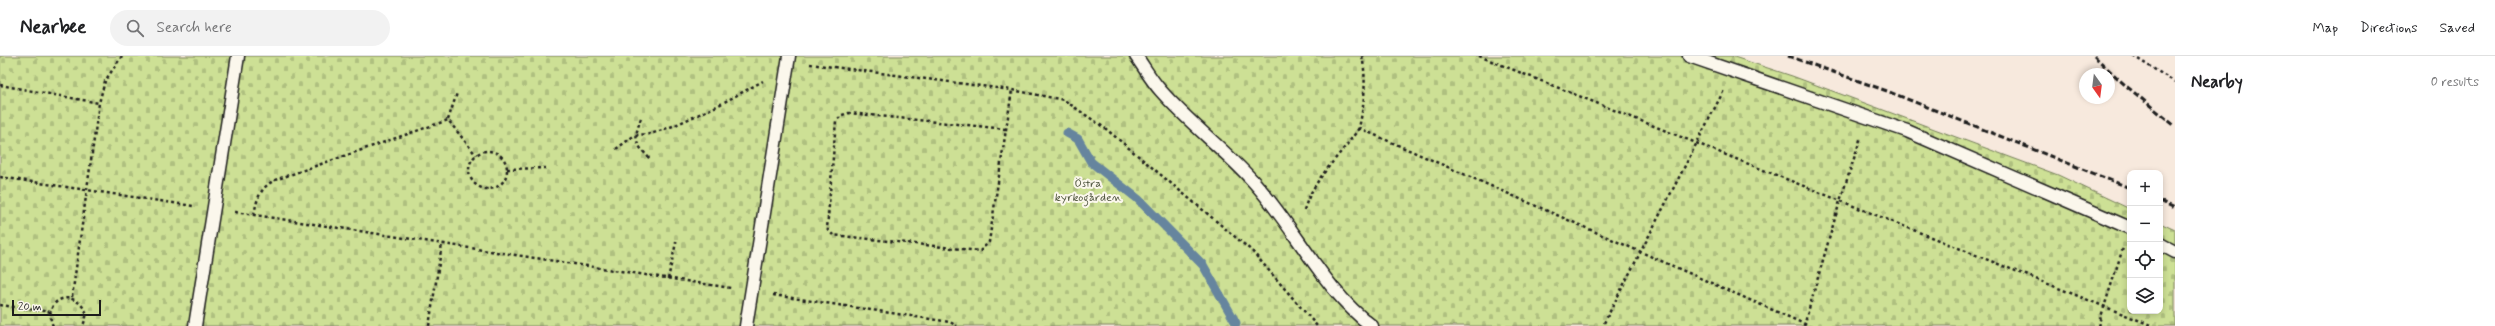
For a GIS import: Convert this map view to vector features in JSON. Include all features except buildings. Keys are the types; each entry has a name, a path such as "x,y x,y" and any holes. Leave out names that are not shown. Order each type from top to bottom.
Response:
{"lane":[{"path":"195,326 238,56"},
{"path":"1136,56 1160,90 1253,180 1332,284 1359,317 1372,326"},
{"path":"1689,56 1734,70 1907,131 2127,227"},
{"path":"746,326 788,59"},
{"path":"2163,246 2175,252"}],"path":[{"path":"72,297 99,103 105,81 122,56"},
{"path":"1299,239 1302,215 1308,194 1317,179 1359,128 1363,106 1365,70 1362,56"},
{"path":"1479,56 2153,326"},
{"path":"2133,56 2175,82"},
{"path":"616,150 635,135 651,134 673,126 717,106 758,84 788,59 922,80 1012,90 1064,100 1106,129 1252,251 1316,326"},
{"path":"1604,323 1734,70"},
{"path":"0,85 99,103"},
{"path":"1006,129 849,113 842,115 836,121 827,229 833,235 980,251 989,242 1012,90"},
{"path":"448,120 457,93"},
{"path":"1804,325 1840,201 1868,117"},
{"path":"641,118 635,135 637,145 651,160"},
{"path":"254,215 258,196 265,185 275,180 448,120"},
{"path":"448,120 476,156"},
{"path":"1359,128 1809,326"},
{"path":"483,151 494,152 503,159 507,169 505,180 497,188 486,190 476,186 469,177 468,166 476,156 483,151"},
{"path":"507,169 547,168"},
{"path":"0,178 254,215 751,291 950,322 958,326"},
{"path":"2098,326 2127,237"},
{"path":"668,279 677,238"},
{"path":"429,326 442,244"},
{"path":"54,326 50,318 52,306 60,299 72,297 82,303 87,314 83,326"},
{"path":"0,305 51,312"}],"green space":[{"name":"Östra kyrkogården","path":"0,56 1731,56 1792,76 2058,175 2127,208 2127,314 2163,314 2163,224 2175,230 2175,326 0,326"}],"waterway":[{"path":"1067,133 1078,139 1091,162 1138,199 1203,265 1236,323"}],"railway":[{"path":"1788,56 1887,91 2127,187"},
{"path":"2094,56 2125,85 2175,126"},
{"path":"2163,202 2175,208"}]}
